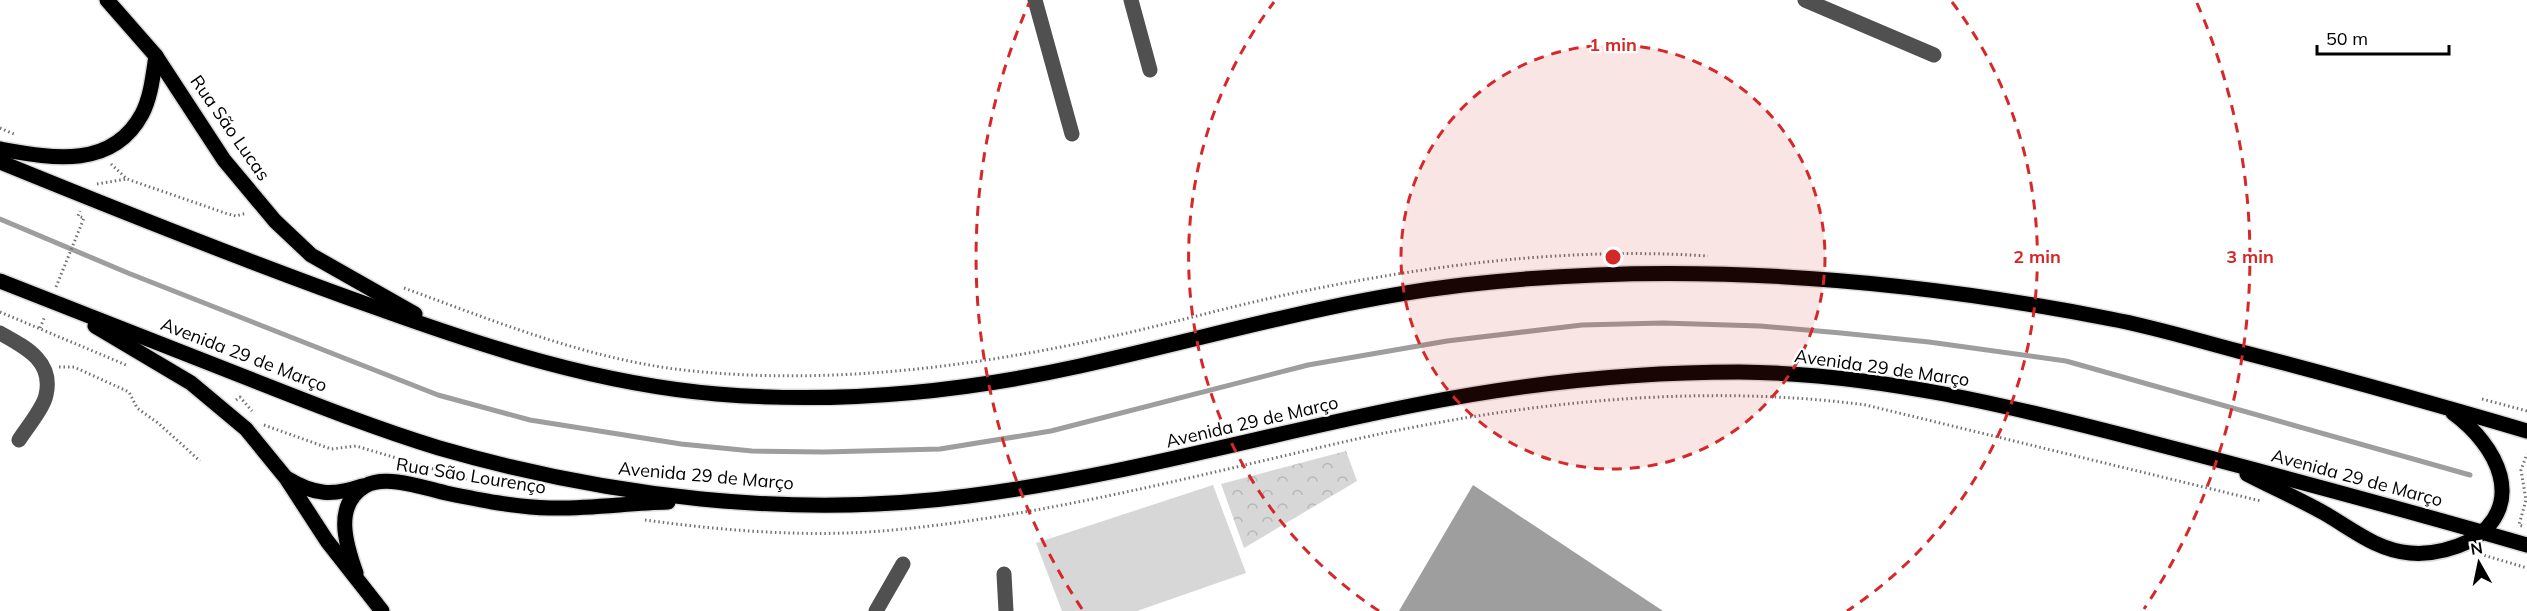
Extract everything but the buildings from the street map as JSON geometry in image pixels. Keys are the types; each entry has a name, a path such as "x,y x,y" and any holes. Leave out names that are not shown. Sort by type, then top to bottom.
{"main road":[{"name":"Rua São Lucas","path":"107,0 156,56 224,160 260,204 311,255 455,336"},
{"path":"0,149 53,158 82,156 101,151 123,138 142,115 151,88 156,56"},
{"path":"0,162 210,247 455,336 526,358 633,384 723,394 861,396 957,387 1076,367 1299,315 1456,286 1602,273 1731,272 1929,290 2119,320 2527,430"},
{"name":"Avenida 29 de Março","path":"0,281 343,415 432,446 496,464 591,484 716,500 844,504 961,498 1088,478 1468,395 1664,373 1804,374 1910,388 2036,414 2217,460 2523,544"},
{"path":"51,301 191,383 226,410 246,429 286,478 378,610"},
{"path":"2217,460 2324,513 2365,539 2388,549 2411,554 2432,553 2463,544 2485,533 2497,523 2508,499 2507,482 2502,465 2491,447 2474,428 2444,407"},
{"name":"Rua São Lourenço","path":"286,478 312,492 323,494 340,493 368,484 394,483 489,502 552,508 716,500"},
{"path":"360,584 346,538 346,511 352,498 368,484"}],"street":[{"path":"1035,0 1072,134"},
{"path":"1131,0 1150,70"},
{"path":"1805,0 1934,55"},
{"path":"0,333 31,350 45,368 46,396 19,440"},
{"path":"876,611 903,564"},
{"path":"1004,574 1006,611"}],"path":[{"path":"0,128 21,136"},
{"path":"101,151 116,171 127,178 228,214 244,215 260,204"},
{"path":"64,267 78,233"},
{"path":"401,286 532,334 637,364 692,371 807,375 911,370 1043,351 1301,291 1458,264 1539,256 1625,253 1715,256"},
{"path":"0,312 136,370"},
{"path":"45,368 74,367 129,392 137,408 158,423 200,461"},
{"path":"635,519 754,531 820,533 891,531 983,519 1088,500 1437,424 1560,406 1700,395 1821,399 1866,405 2151,472 2268,503"},
{"path":"226,410 240,397 264,426 331,449 356,446 468,479"},
{"path":"2481,399 2527,411"},
{"path":"2512,564 2523,544 2524,527 2519,525 2526,500 2521,470 2527,454"},
{"path":"2470,557 2479,554 2527,568"}],"green space":[{"path":"1346,451 1357,481 1244,548 1221,484"},
{"path":"1213,485 1246,573 1137,611 1062,611 1036,543"}],"shaded area":[{"path":"1473,485 1663,611 1399,611"}],"waterway":[{"path":"0,219 128,273 438,395 530,420 681,444 752,451 940,449 1051,431 1308,365 1447,341 1582,325 1663,323 1760,326 1841,333 1929,342 2066,361 2470,475"}]}
